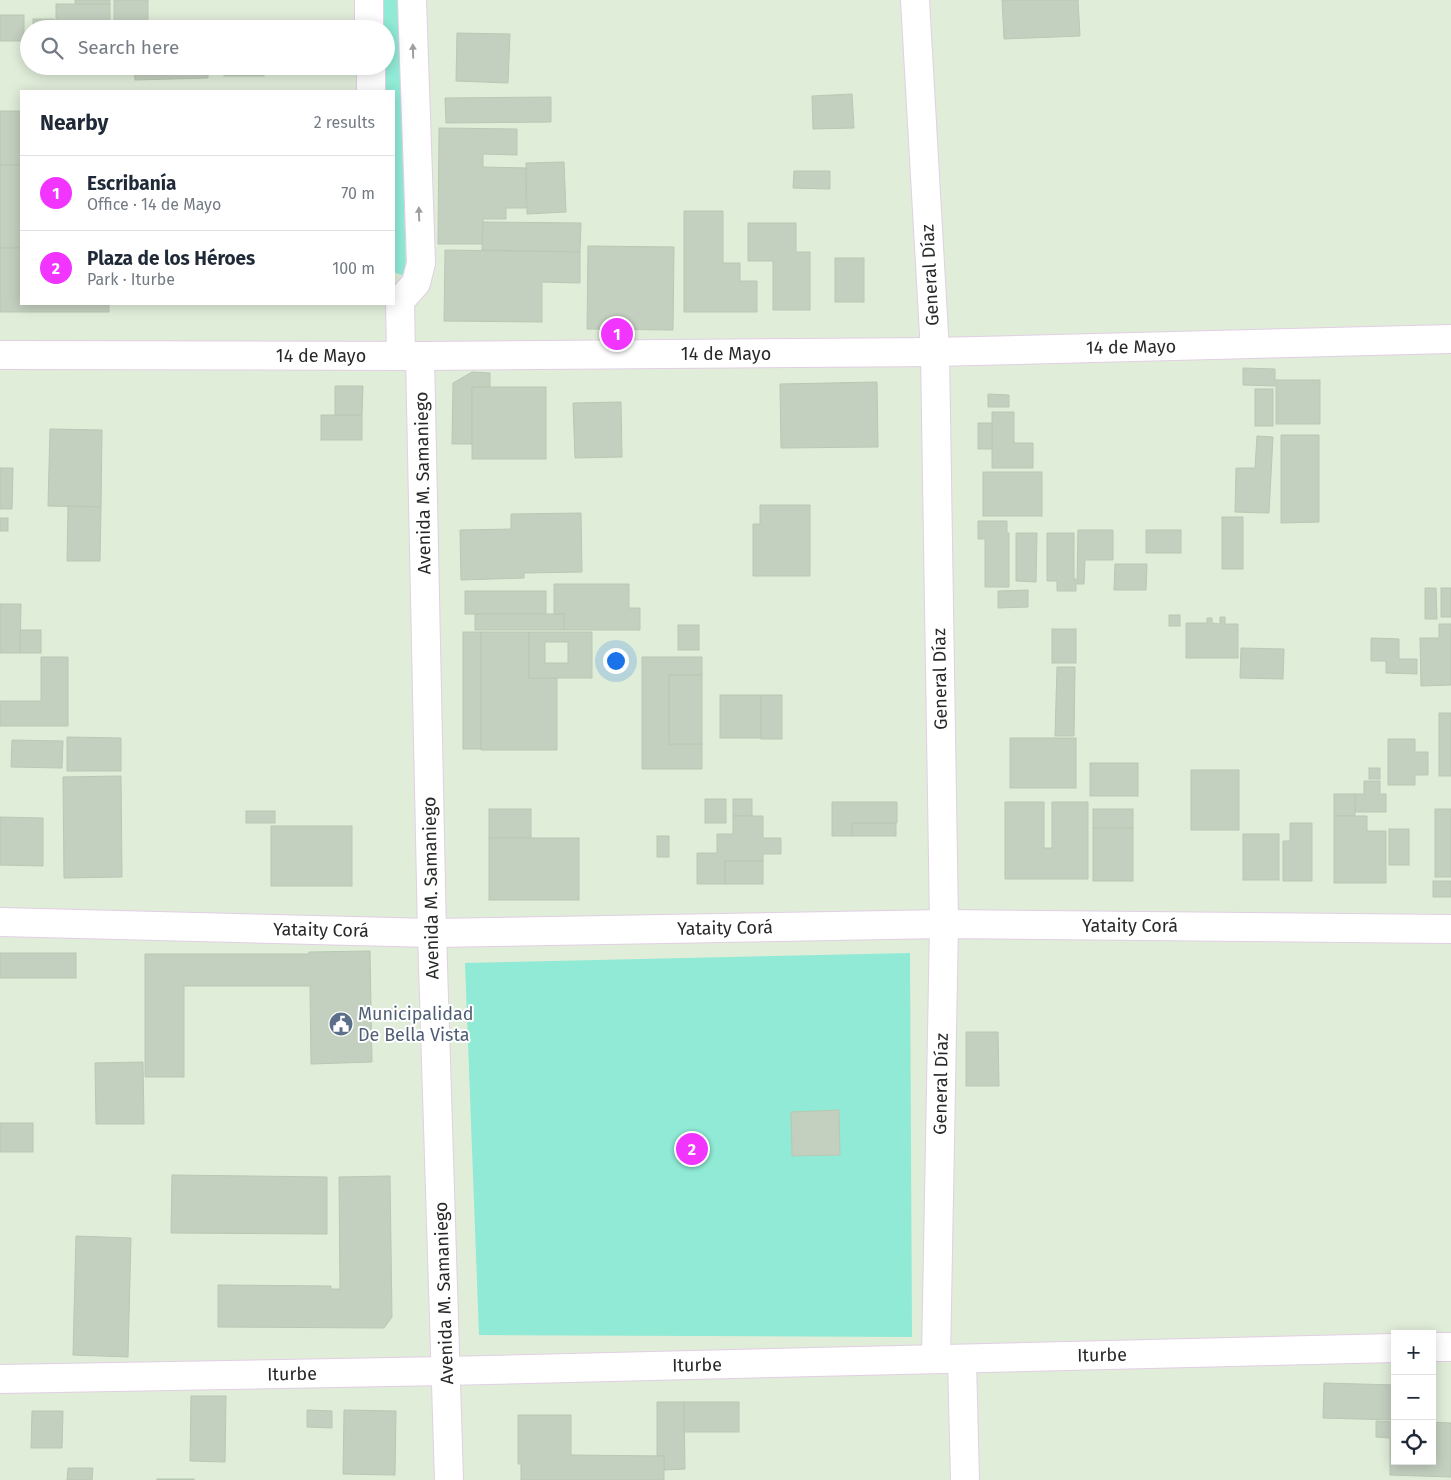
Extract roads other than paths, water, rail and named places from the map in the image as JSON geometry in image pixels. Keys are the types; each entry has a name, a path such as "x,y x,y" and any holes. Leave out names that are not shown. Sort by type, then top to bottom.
{"street":[{"path":"369,0 370,20"},
{"name":"Avenida M. Samaniego","path":"412,0 421,263 416,282 397,299 411,356 449,1480"},
{"name":"General Díaz","path":"915,0 935,352 949,1359 966,1480"},
{"path":"370,75 371,90"},
{"name":"14 de Mayo","path":"0,355 411,356 935,352 1451,339"},
{"name":"Yataity Corá","path":"0,922 432,933 944,924 1451,929"},
{"path":"1436,1347 1451,1347"},
{"name":"Iturbe","path":"0,1379 446,1371 1391,1348"}],"place":[{"name":"Escribanía","path":"617,334"},
{"name":"Municipalidad De Bella Vista","path":"341,1024"},
{"name":"Plaza de los Héroes","path":"692,1149"}]}
